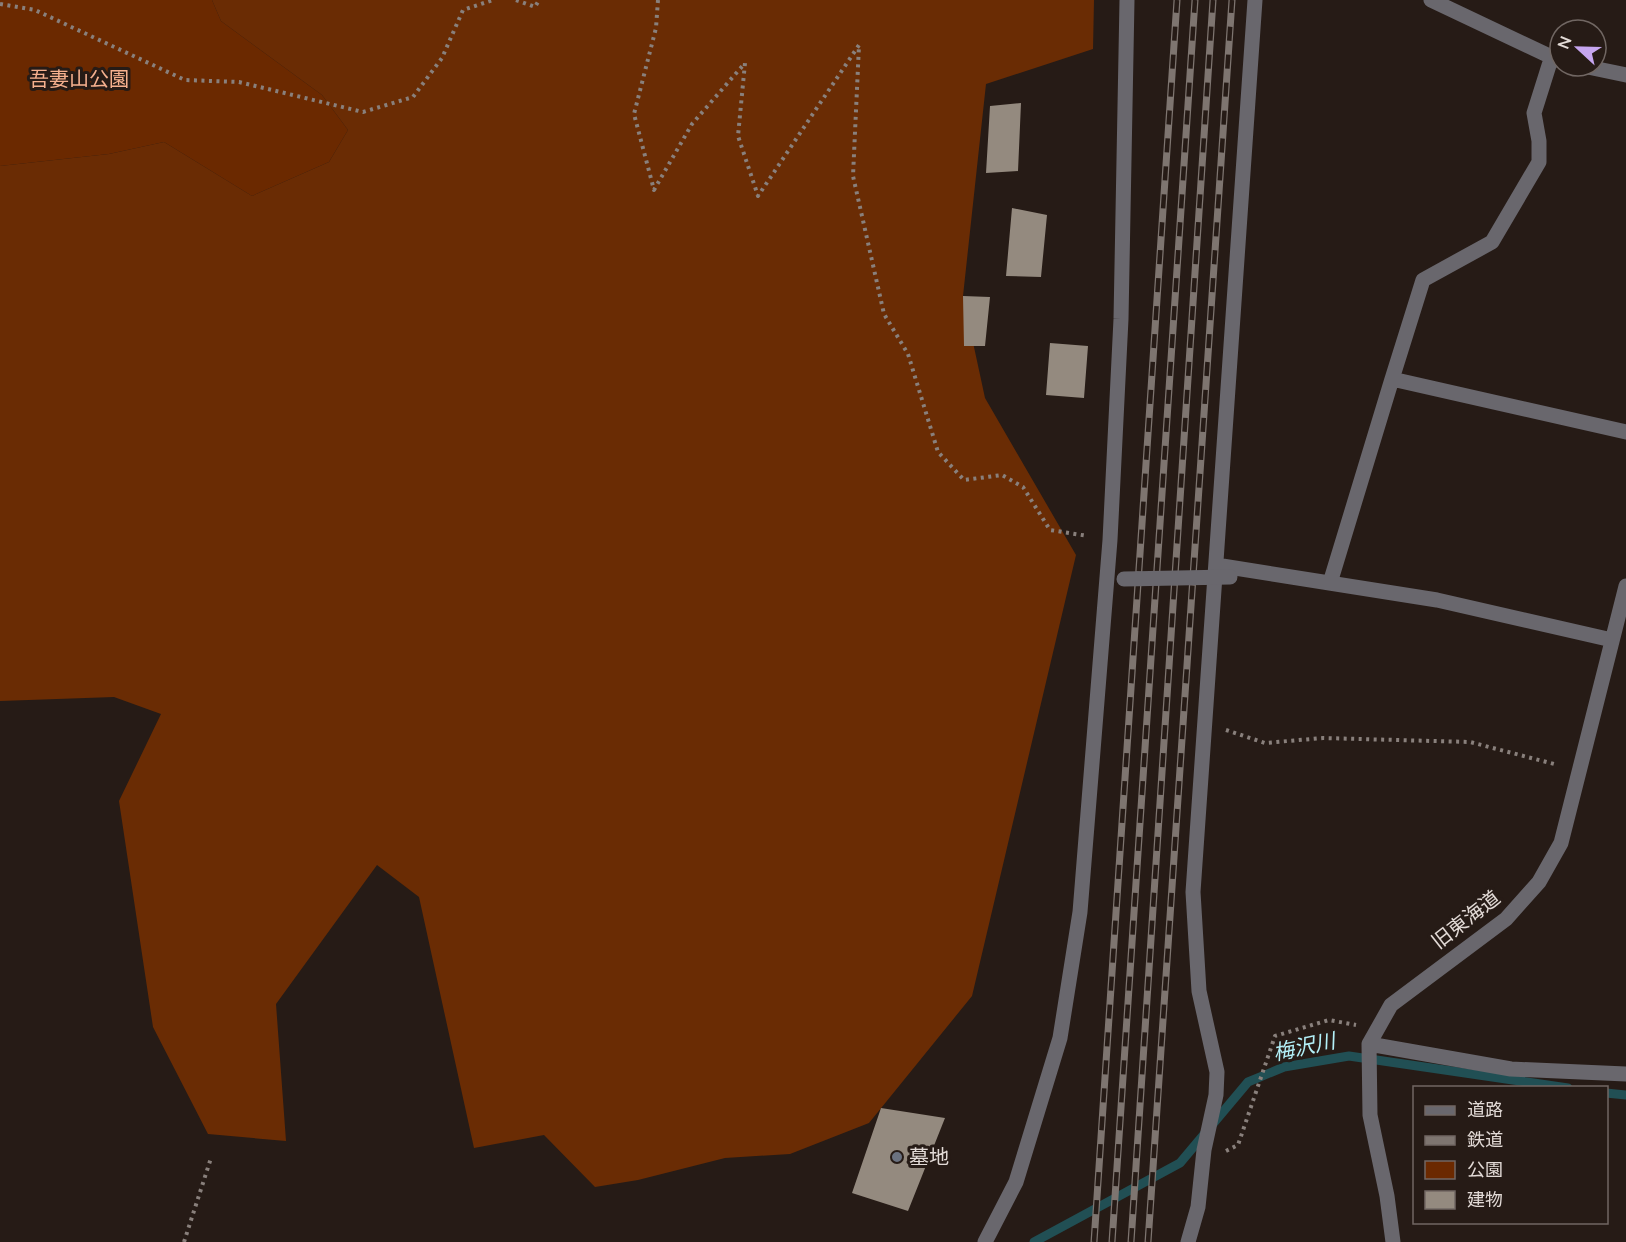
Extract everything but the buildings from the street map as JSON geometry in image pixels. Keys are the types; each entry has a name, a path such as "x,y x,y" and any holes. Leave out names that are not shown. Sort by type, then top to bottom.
{"street":[{"path":"985,1242 1016,1182 1060,1038 1080,912 1110,540 1121,319 1127,0"},
{"path":"1188,1242 1198,1207 1204,1150 1216,1095 1217,1072 1199,991 1193,892 1255,0"},
{"path":"1431,0 1548,56"},
{"path":"1608,71 1626,75"},
{"path":"1330,583 1423,280 1492,242 1539,162 1539,141 1534,113 1549,78"},
{"path":"1392,379 1626,432"},
{"path":"1216,565 1437,600 1611,640"},
{"path":"1124,579 1230,577"},
{"name":"旧東海道","path":"1369,1046 1391,1005 1506,919 1539,882 1561,843 1626,586"},
{"path":"1393,1242 1387,1196 1370,1115 1369,1046 1511,1069 1626,1074"}],"path":[{"path":"0,4 35,10 185,80 239,82 363,112 413,97 442,58 463,10 493,0"},
{"path":"516,0 536,7 539,0"},
{"path":"658,0 656,28 634,114 654,190 692,124 745,63 738,136 758,196 859,45 853,176 884,314 908,354 938,452 964,480 1002,475 1023,487 1050,530 1110,540"},
{"path":"1205,723 1265,743 1323,738 1470,742 1579,771"},
{"path":"1223,1153 1238,1145 1275,1036 1329,1020 1378,1029"},
{"path":"184,1242 211,1158"}],"green space":[{"name":"吾妻山公園","path":"0,0 212,0 221,21 322,95 348,130 329,162 252,196 164,142 109,154 0,166"}],"shaded area":[{"path":"212,0 1094,0 1093,49 986,84 963,296 985,398 1076,555 972,996 869,1123 790,1154 725,1158 638,1180 595,1187 544,1135 474,1148 419,897 377,865 276,1004 286,1141 208,1134 153,1027 119,801 161,714 114,697 0,701 0,166 109,154 164,142 252,196 329,162 348,130 322,95 221,21"}],"waterway":[{"name":"梅沢川","path":"1034,1242 1180,1163 1248,1082 1284,1067 1349,1056 1554,1086"},
{"name":"梅沢川","path":"1608,1093 1626,1095"}],"railway":[{"path":"1094,1242 1177,0"},
{"path":"1112,1242 1195,0"},
{"path":"1131,1242 1213,0"},
{"path":"1148,1242 1232,0"}],"place":[{"name":"墓地","path":"897,1157"}]}
